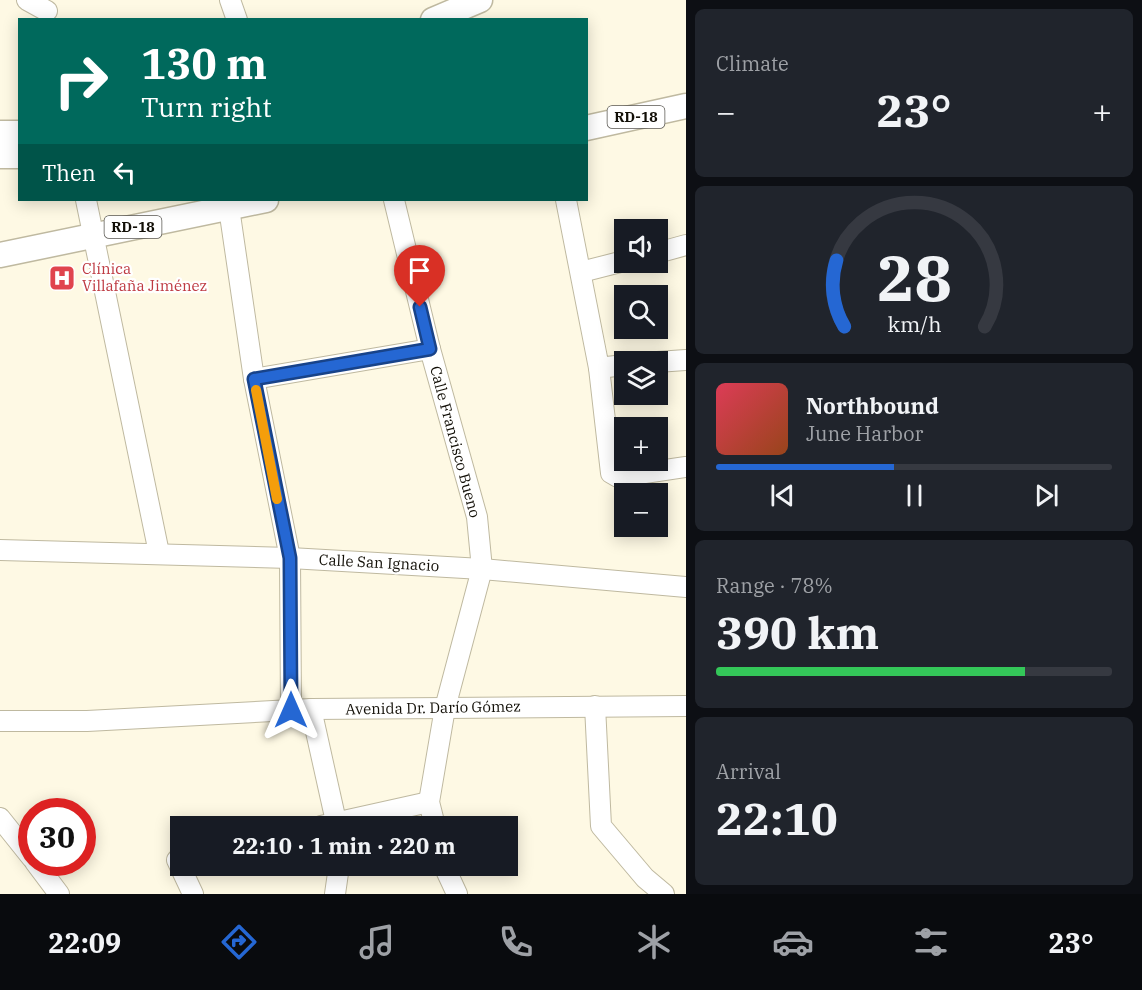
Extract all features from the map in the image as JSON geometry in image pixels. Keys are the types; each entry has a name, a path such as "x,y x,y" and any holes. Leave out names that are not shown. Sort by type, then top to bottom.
{"main road":[{"path":"438,18 480,0"},
{"name":"RD-18","path":"588,128 686,106"},
{"path":"0,133 18,134"},
{"path":"0,156 18,156"},
{"name":"RD-18","path":"0,255 261,201"}],"street":[{"path":"27,0 49,10"},
{"path":"230,0 236,18"},
{"path":"86,201 159,553"},
{"name":"Calle Francisco Bueno","path":"394,201 430,349 477,517 482,569 445,708 429,802 432,816"},
{"path":"566,201 599,368 611,473 618,477 686,467"},
{"path":"229,208 254,379 290,558 291,710"},
{"path":"668,250 686,245"},
{"path":"581,272 614,264"},
{"path":"254,379 430,349"},
{"path":"668,361 686,360"},
{"path":"599,368 614,366"},
{"name":"Calle San Ignacio","path":"0,550 290,558 482,569 686,587"},
{"path":"595,706 602,826 645,878 664,894"},
{"name":"Avenida Dr. Darío Gómez","path":"0,721 87,721 311,709 686,706"},
{"path":"311,709 329,816"},
{"path":"369,816 429,802"},
{"path":"0,818 18,840"},
{"path":"46,876 59,894"},
{"path":"185,876 193,894"},
{"path":"335,894 338,876"},
{"path":"449,876 457,894"}],"slow traffic":[{"path":"256,390 277,499"}],"place":[{"name":"Clínica Villafaña Jiménez","path":"62,278"}],"route":[{"path":"291,710 290,558 268,458 254,379 430,349 420,307"}]}
